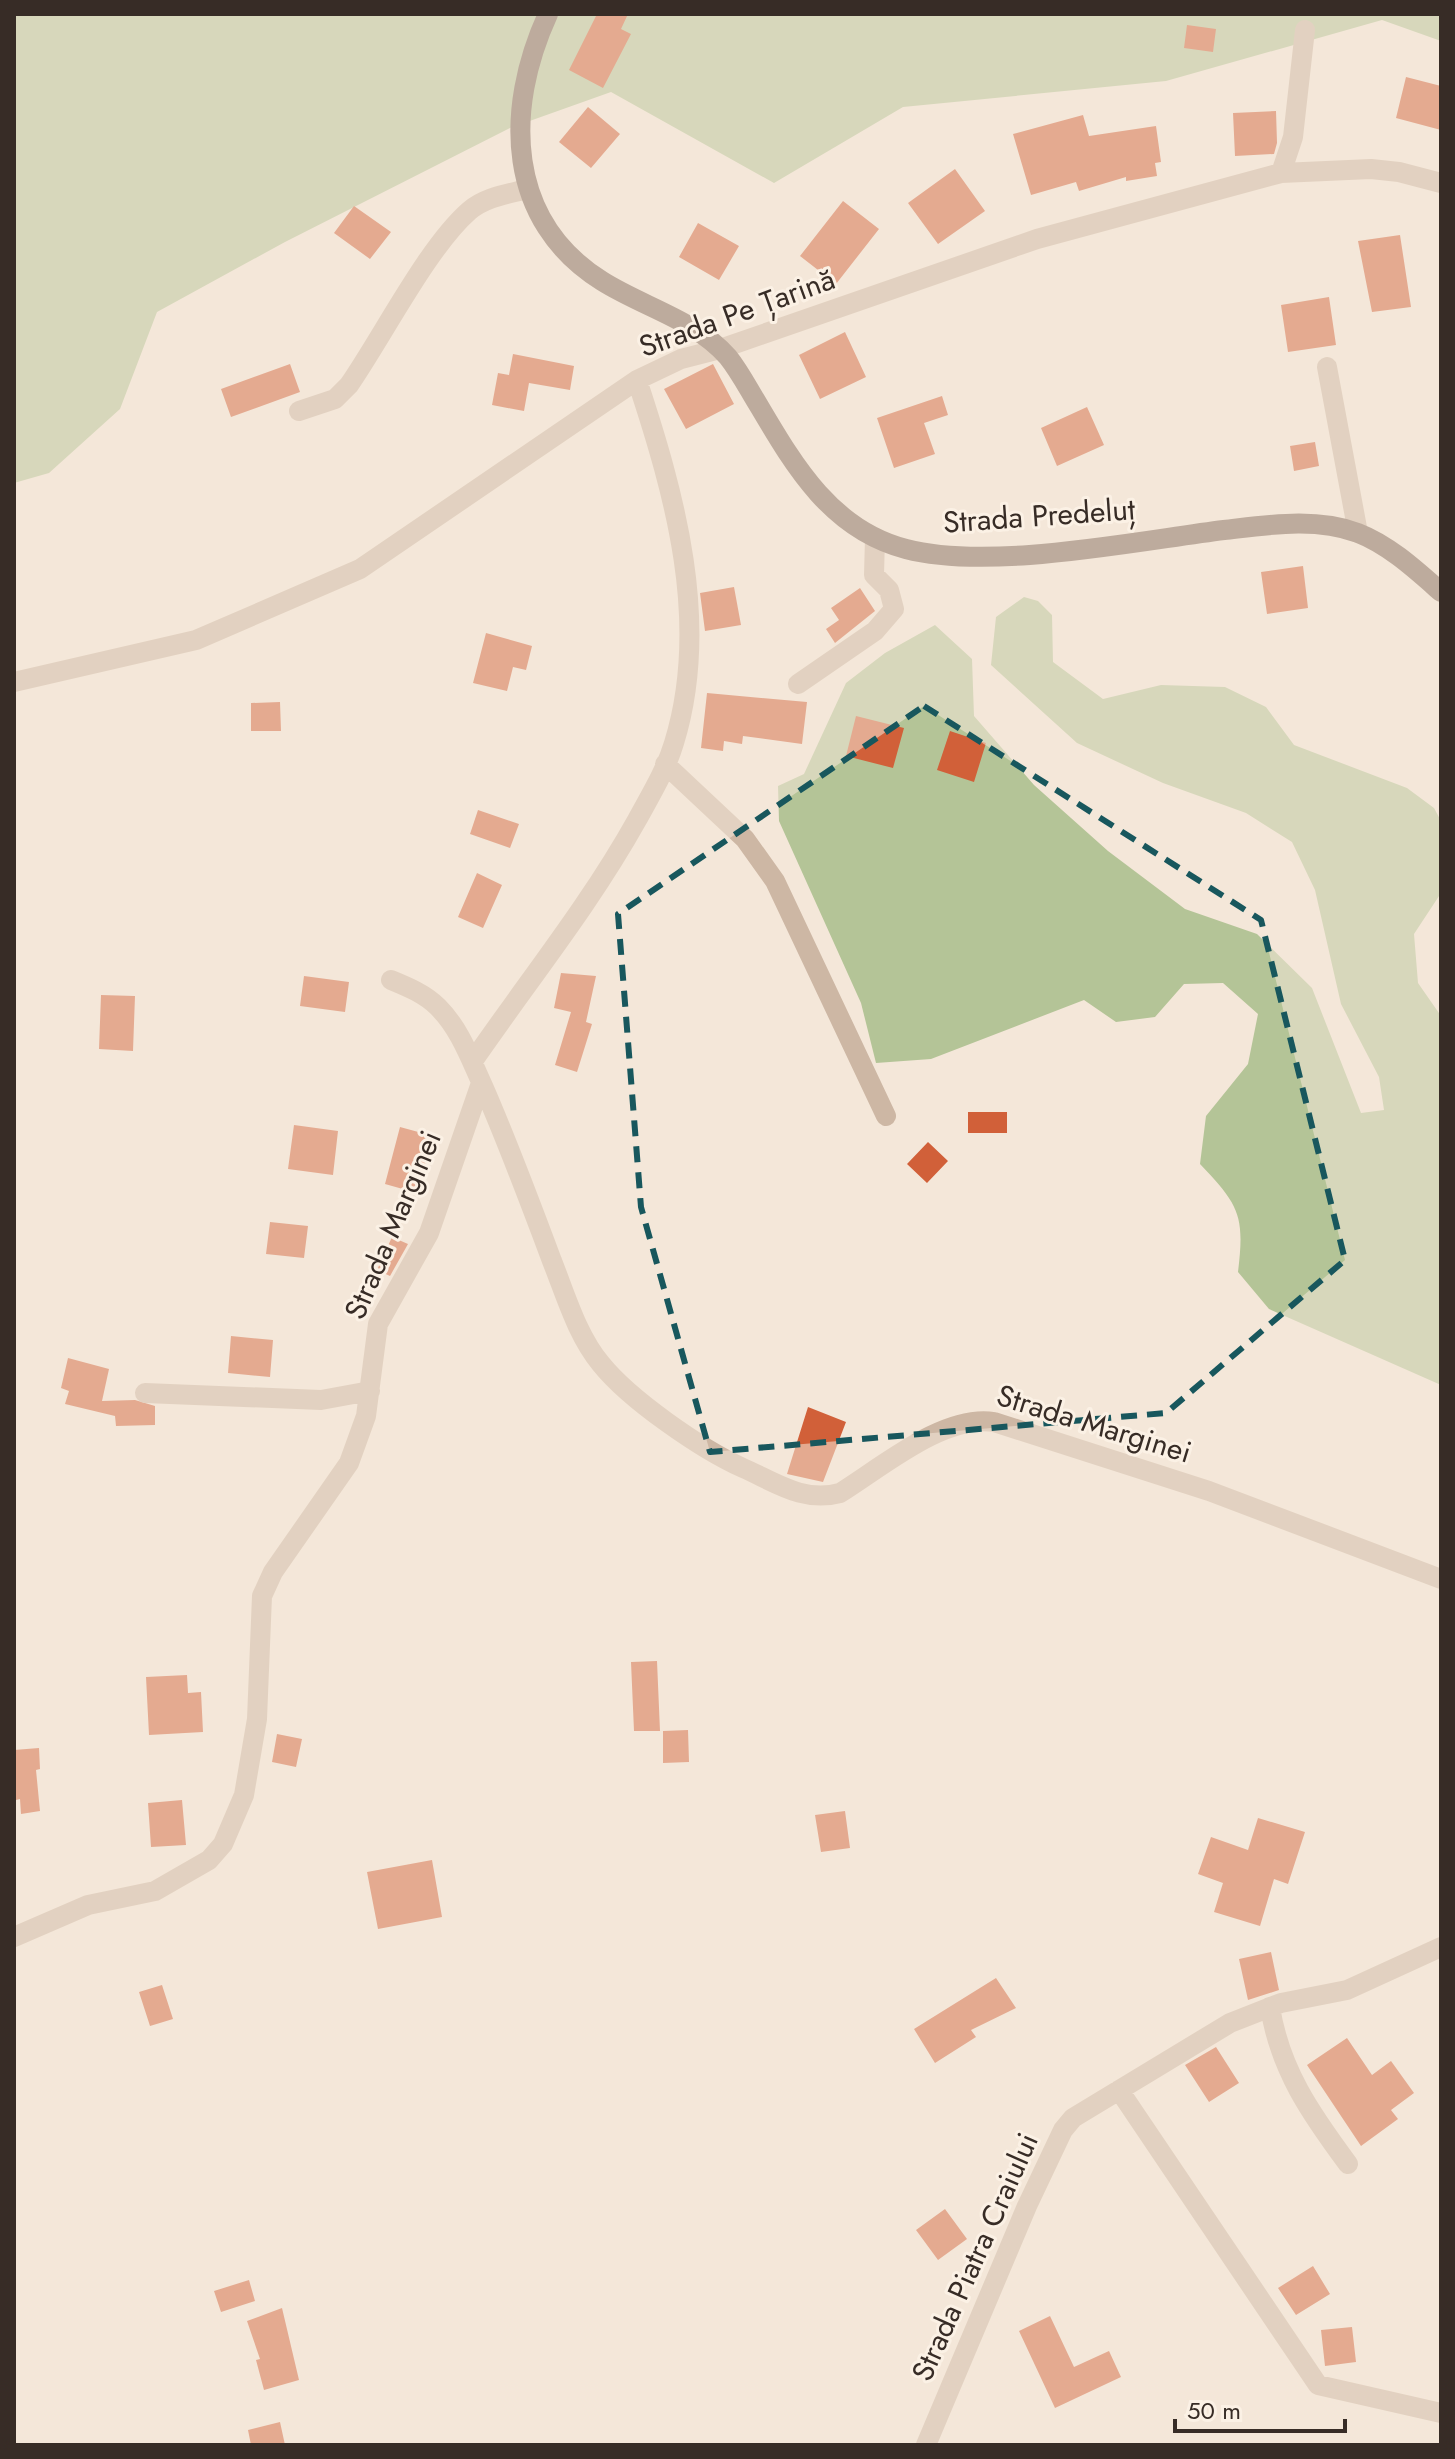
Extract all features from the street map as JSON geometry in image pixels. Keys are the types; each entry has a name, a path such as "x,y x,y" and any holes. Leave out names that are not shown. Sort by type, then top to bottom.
{"main road":[{"name":"Strada Predeluț","path":"548,14 531,60 520,128 527,189 545,227 577,263 720,349 805,481 846,520 875,538 904,549 965,556 1024,554 1303,523 1358,533 1383,546 1441,592"}],"street":[{"path":"1281,173 1293,137 1305,30"},
{"name":"Strada Pe Țarină","path":"14,682 196,640 360,569 637,380 681,359 720,349 1037,239 1281,173 1371,169 1399,172 1441,183"},
{"path":"299,411 335,399 349,385 427,265 471,209 492,198 527,189"},
{"path":"1327,367 1358,533"},
{"path":"473,1061 604,878 665,764 683,708 687,659 683,546 668,474 637,380"},
{"path":"798,684 875,631 894,609 889,590 874,575 875,538"},
{"path":"665,764 745,839 775,881 886,1116"},
{"name":"Strada Marginei","path":"391,980 420,993 438,1006 458,1031 509,1143 577,1326 601,1364 631,1394 723,1458 782,1488 827,1497 840,1493 951,1425 974,1419 994,1422 1209,1491 1441,1579"},
{"name":"Strada Marginei","path":"14,1937 88,1905 155,1891 209,1860 223,1844 244,1795 257,1719 262,1596 273,1572 349,1463 366,1416 378,1324 429,1233 481,1083"},
{"path":"145,1393 321,1400 370,1391"},
{"name":"Strada Piatra Craiului","path":"926,2445 1027,2206 1063,2130 1086,2108 1230,2023 1270,2007 1347,1990 1441,1947"},
{"path":"1270,2007 1288,2074 1306,2107 1348,2164"},
{"path":"1119,2090 1318,2385 1441,2413"}],"highlighted area":[{"path":"924,706 1261,920 1345,1260 1166,1413 710,1452 641,1207 618,914"}],"green space":[{"path":"14,14 1441,14 1441,41 1382,20 1166,81 903,107 774,183 611,92 510,128 285,242 157,312 120,409 49,473 14,483"},
{"path":"1024,597 1038,601 1052,615 1053,662 1103,699 1161,685 1225,687 1266,707 1294,745 1407,788 1434,808 1441,821 1441,893 1414,934 1418,983 1441,1016 1441,1385 1269,1309 1238,1272 1240,1237 1236,1212 1223,1190 1200,1164 1206,1116 1248,1064 1258,1014 1223,983 1184,984 1155,1017 1116,1022 1084,1000 931,1059 876,1063 861,1003 779,821 778,786 804,774 846,683 885,653 935,625 972,659 974,716 1034,785 1108,851 1185,909 1257,934 1312,988 1361,1113 1384,1110 1379,1077 1341,1004 1315,890 1292,842 1246,813 1163,783 1077,743 991,665 996,617"}],"building":[{"path":"597,14 628,14 621,29 631,34 603,88 569,70"},
{"path":"1187,25 1216,29 1213,52 1184,48"},
{"path":"1406,77 1441,86 1441,130 1396,118"},
{"path":"588,107 620,134 591,168 559,142"},
{"path":"1276,111 1277,143 1274,154 1235,156 1233,113"},
{"path":"1083,115 1089,136 1156,126 1161,162 1155,163 1157,176 1126,181 1126,177 1079,191 1076,182 1031,195 1013,134"},
{"path":"955,169 985,211 938,244 908,203"},
{"path":"843,201 879,229 836,284 800,256"},
{"path":"354,206 391,232 370,259 334,233"},
{"path":"698,223 739,246 719,280 679,257"},
{"path":"1400,235 1411,307 1372,312 1358,241"},
{"path":"1329,297 1336,345 1288,352 1281,305"},
{"path":"845,332 866,377 820,399 799,355"},
{"path":"513,354 574,366 570,390 529,383 524,411 492,405 498,373 509,375"},
{"path":"290,364 300,392 231,417 221,389"},
{"path":"713,364 734,404 686,429 664,389"},
{"path":"942,396 948,415 924,423 935,454 894,468 877,418"},
{"path":"1087,407 1104,445 1057,466 1041,428"},
{"path":"1315,442 1319,466 1294,471 1290,446"},
{"path":"1303,566 1308,608 1267,614 1261,572"},
{"path":"734,587 741,625 705,631 700,593"},
{"path":"860,588 875,611 835,643 826,629 839,620 831,608"},
{"path":"486,633 532,646 526,670 513,667 507,691 473,683"},
{"path":"707,693 807,702 802,744 743,736 742,744 724,741 723,751 701,748"},
{"path":"280,702 281,731 251,731 251,703"},
{"path":"856,716 904,728 893,768 846,756"},
{"path":"950,731 986,743 974,782 937,770"},
{"path":"478,810 519,824 510,848 470,834"},
{"path":"477,873 502,885 483,928 458,917"},
{"path":"561,973 596,976 586,1022 592,1024 577,1072 555,1065 571,1012 554,1008"},
{"path":"304,976 349,982 345,1012 300,1006"},
{"path":"101,995 135,996 133,1051 99,1049"},
{"path":"968,1112 1007,1112 1007,1133 968,1133"},
{"path":"294,1125 338,1131 333,1175 288,1169"},
{"path":"400,1127 433,1136 417,1193 385,1184"},
{"path":"928,1142 948,1161 927,1183 907,1164"},
{"path":"270,1222 308,1226 304,1258 266,1254"},
{"path":"392,1237 408,1244 390,1276 377,1270"},
{"path":"231,1336 273,1340 270,1377 228,1373"},
{"path":"68,1358 109,1369 102,1401 135,1400 155,1406 155,1425 116,1426 115,1416 65,1404 69,1391 61,1388"},
{"path":"808,1407 846,1422 823,1482 787,1474"},
{"path":"657,1661 660,1731 634,1731 631,1662"},
{"path":"187,1675 188,1693 201,1692 203,1732 149,1735 146,1677"},
{"path":"688,1730 689,1762 663,1763 663,1731"},
{"path":"277,1734 302,1739 296,1767 272,1762"},
{"path":"39,1748 40,1769 36,1770 40,1811 21,1814 20,1799 16,1800 14,1750"},
{"path":"182,1800 186,1845 151,1847 148,1803"},
{"path":"845,1811 850,1848 821,1852 815,1815"},
{"path":"1258,1818 1305,1832 1288,1884 1274,1879 1260,1926 1214,1912 1223,1883 1198,1874 1211,1837 1248,1850"},
{"path":"432,1860 442,1917 378,1929 367,1872"},
{"path":"1271,1952 1279,1990 1248,2000 1239,1959"},
{"path":"996,1978 1016,2008 971,2030 976,2037 935,2063 914,2029"},
{"path":"162,1985 173,2019 150,2026 139,1992"},
{"path":"1347,2038 1372,2075 1391,2061 1414,2093 1391,2110 1398,2119 1361,2146 1307,2065"},
{"path":"1216,2047 1239,2083 1209,2102 1185,2065"},
{"path":"945,2209 967,2239 938,2260 916,2230"},
{"path":"1313,2266 1330,2294 1296,2315 1278,2288"},
{"path":"249,2280 255,2301 221,2312 214,2291"},
{"path":"282,2308 299,2380 264,2390 256,2360 260,2359 247,2321"},
{"path":"1050,2316 1074,2367 1109,2351 1121,2377 1055,2408 1019,2331"},
{"path":"1352,2327 1356,2362 1325,2366 1321,2330"},
{"path":"280,2422 285,2445 251,2445 248,2430"}]}
